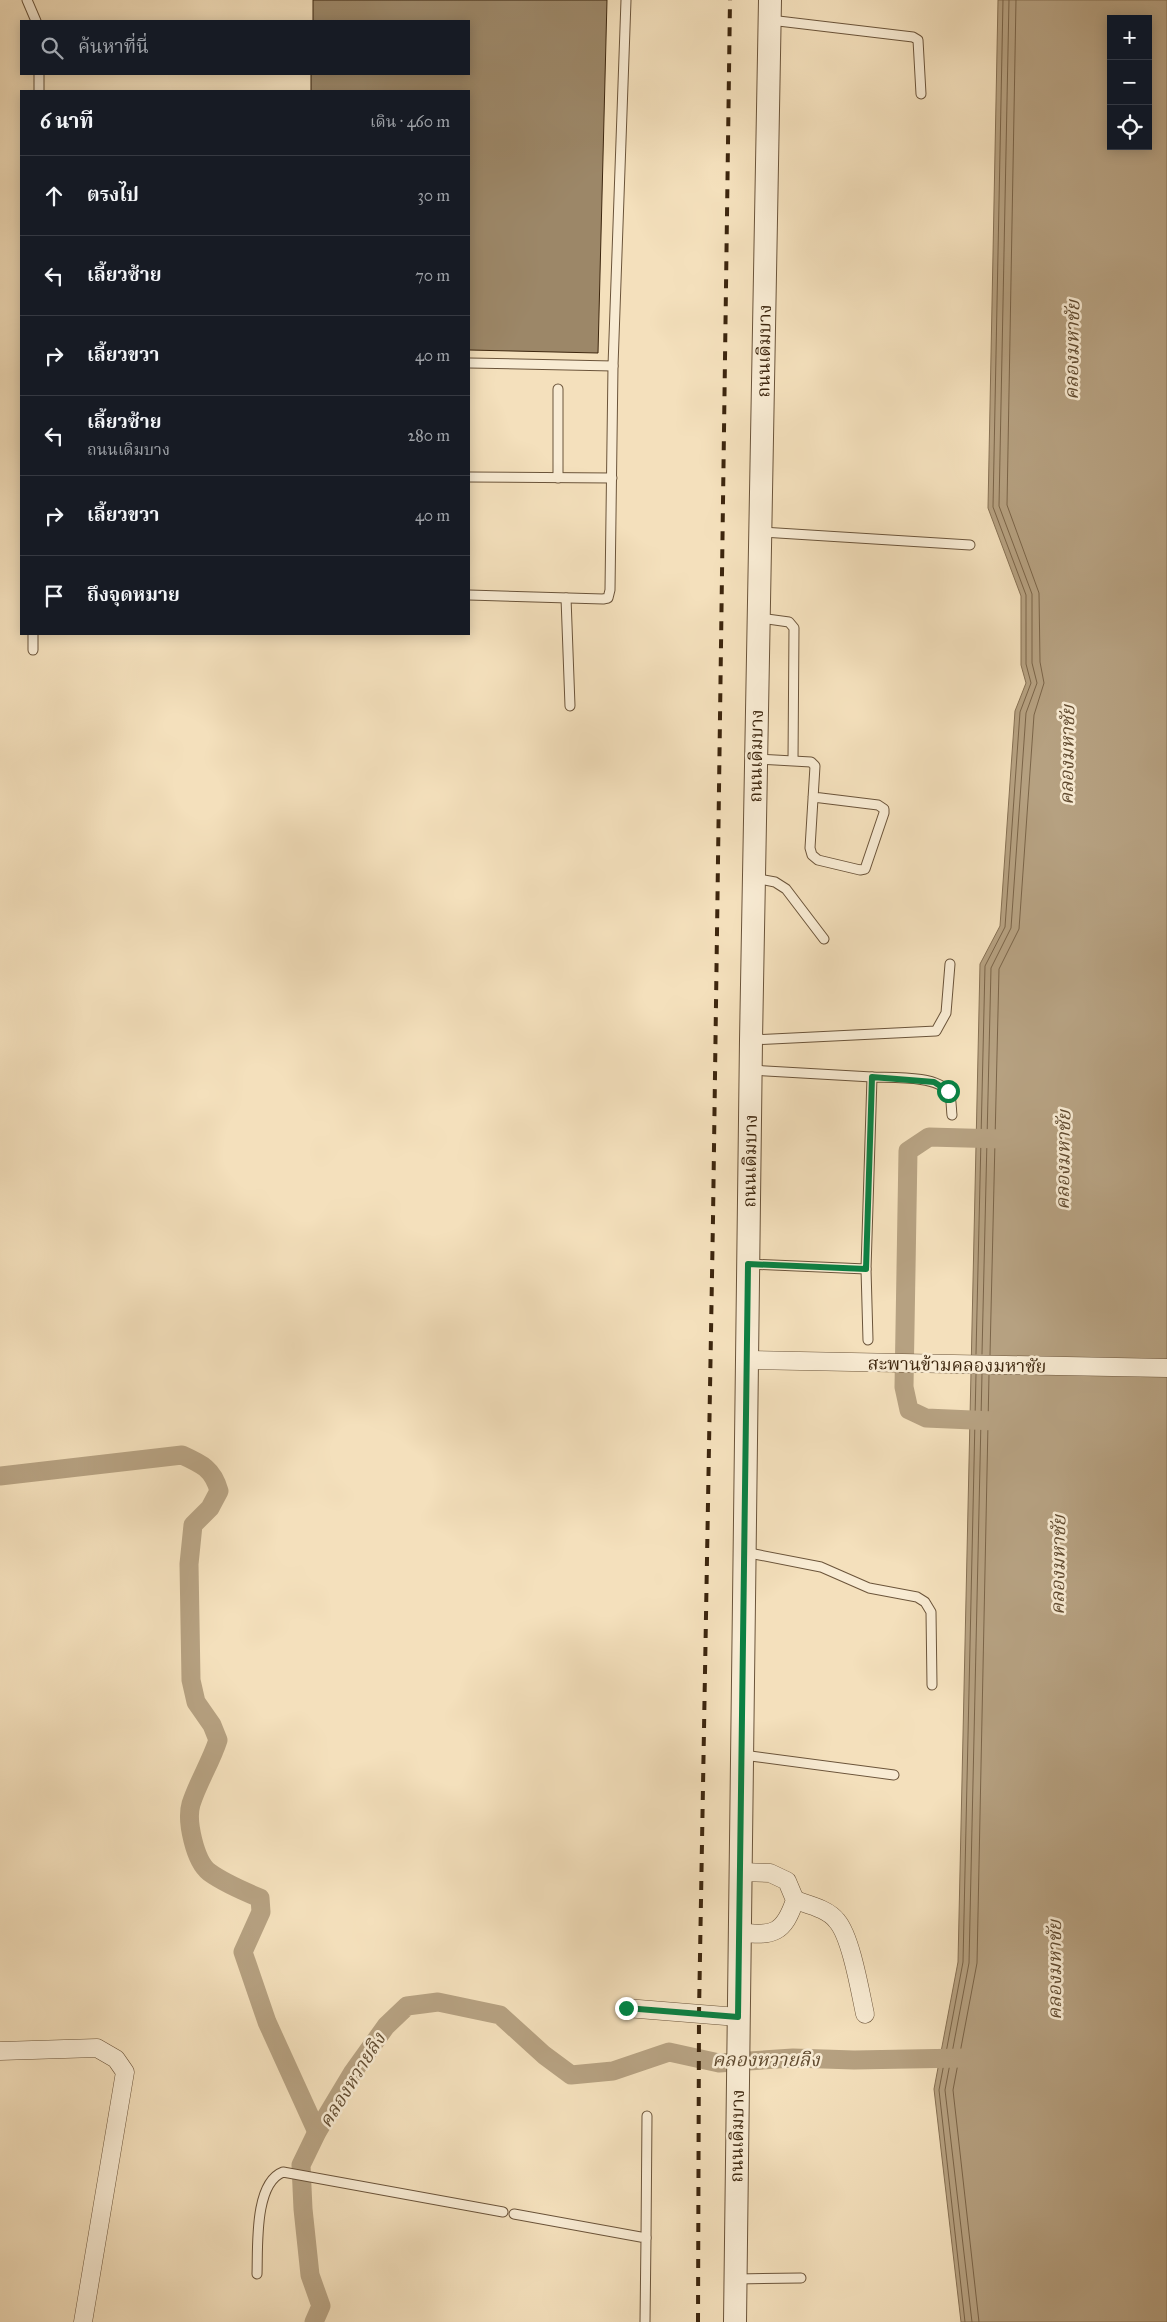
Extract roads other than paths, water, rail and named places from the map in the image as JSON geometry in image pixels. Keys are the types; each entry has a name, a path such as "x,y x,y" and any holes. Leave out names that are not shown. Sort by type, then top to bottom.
{"street":[{"name":"ถนนเดิมบาง","path":"735,2322 751,1040 770,10"},
{"name":"สะพานข้ามคลองมหาชัย","path":"747,1360 818,1363 1167,1368"},
{"path":"740,1872 770,1873 787,1881 796,1900 828,1912 837,1920 845,1934 866,2014"},
{"path":"740,1932 763,1936 780,1928 790,1915 796,1900"},
{"path":"626,2008 738,2017"},
{"path":"0,2051 97,2048 116,2058 125,2072 83,2322"}],"lane":[{"path":"27,0 36,20"},
{"path":"470,595 608,598 610,590 613,366 626,0"},
{"path":"770,10 913,37 918,40 921,94"},
{"path":"39,75 39,90"},
{"path":"470,363 613,366"},
{"path":"558,389 558,478"},
{"path":"470,477 612,478"},
{"path":"761,532 970,545"},
{"path":"566,598 570,706"},
{"path":"759,618 789,622 794,628 794,760"},
{"path":"33,635 33,650"},
{"path":"756,759 811,762 815,766 813,798 810,848 812,856 818,860 860,870 865,869 884,808 878,805 813,798"},
{"path":"754,878 775,882 786,889 824,939"},
{"path":"751,1040 936,1031 946,1013 950,964"},
{"path":"751,1070 913,1079 934,1082 942,1085 948,1091 952,1115"},
{"path":"868,1340 866,1269 872,1077"},
{"path":"748,1264 866,1269"},
{"path":"744,1552 822,1567 869,1588 917,1597 925,1602 930,1612 932,1685"},
{"path":"741,1755 894,1775"},
{"path":"645,2322 647,2116"},
{"path":"257,2274 262,2202 275,2176 283,2172 503,2212"},
{"path":"514,2214 646,2238"},
{"path":"735,2279 801,2278"}],"water":[{"name":"คลองมหาชัย","path":"998,0 1167,0 1167,2322 961,2322 934,2089 958,1962 980,964 1000,926 1015,711 1026,683 1021,665 1021,596 988,508"}],"waterway":[{"path":"995,1421 926,1418 909,1410 904,1387 908,1151 929,1137 1002,1139"},
{"path":"0,1476 182,1455 206,1468 214,1477 219,1491 210,1508 193,1525 189,1564 191,1680 196,1702 212,1725 218,1740 191,1804 191,1830 196,1850 204,1867 209,1872 240,1890 260,1898 261,1912 243,1952 267,2022 317,2132"},
{"name":"คลองหวายลิง","path":"314,2322 321,2306 310,2275 303,2209 301,2165 317,2132 353,2072 386,2026 407,2006 438,2002 500,2015 544,2055 571,2075 613,2071 669,2052 719,2063 793,2058 854,2060 964,2058"}],"railway":[{"path":"698,2322 699,2013 713,1219 730,0"}]}
